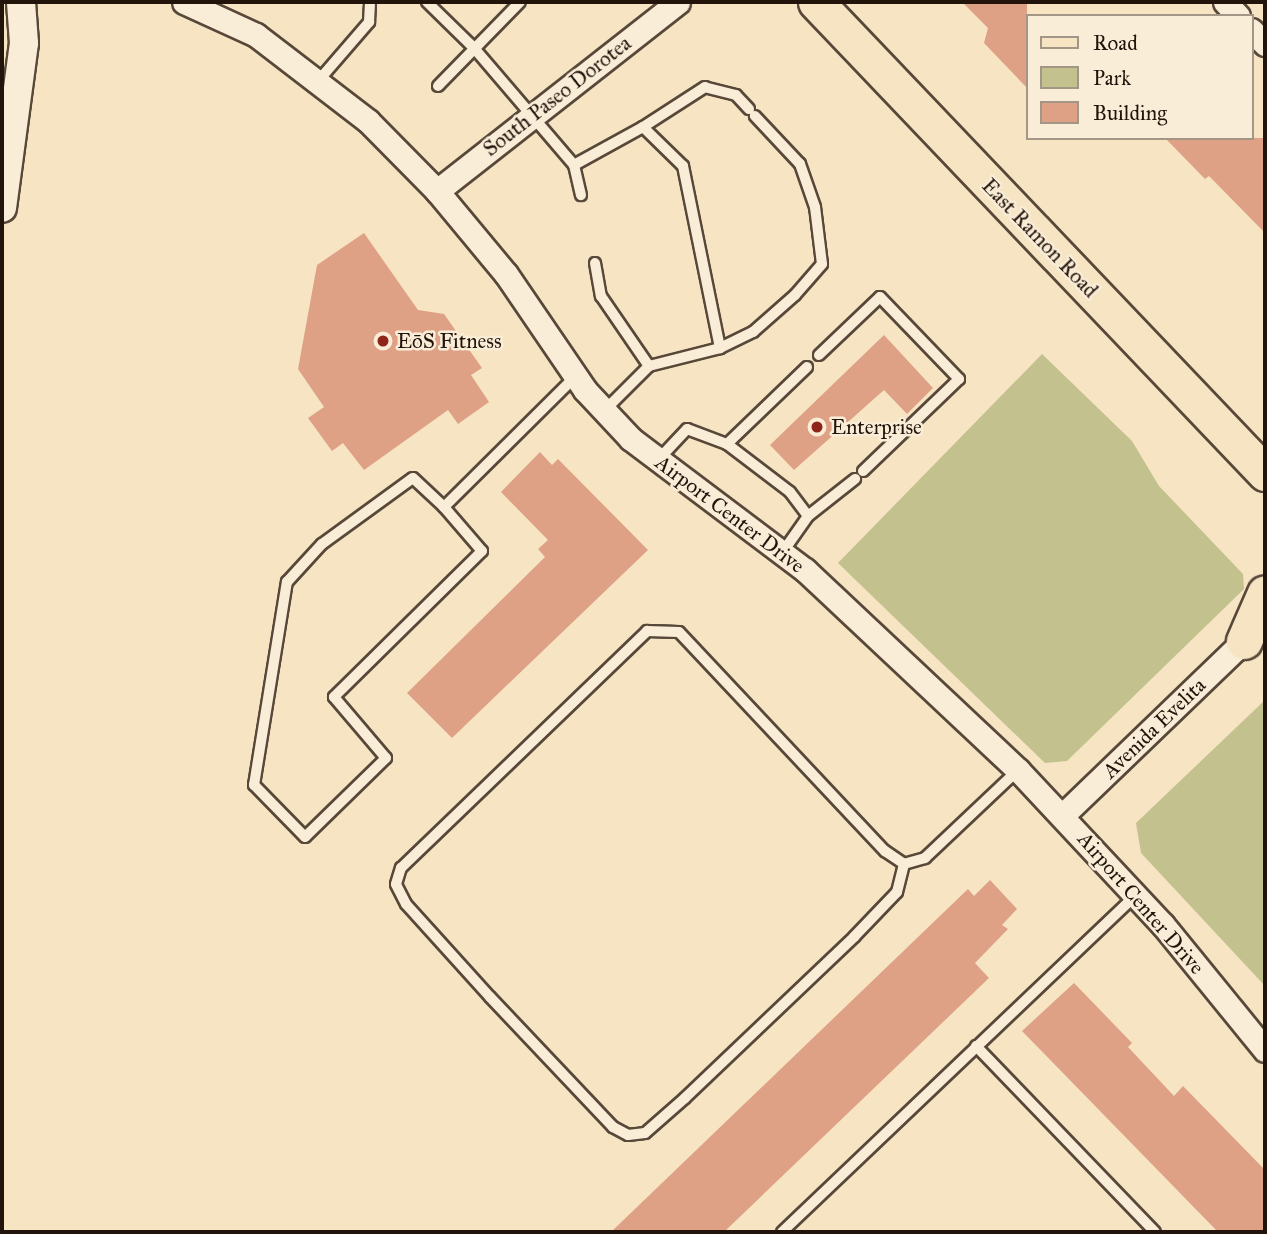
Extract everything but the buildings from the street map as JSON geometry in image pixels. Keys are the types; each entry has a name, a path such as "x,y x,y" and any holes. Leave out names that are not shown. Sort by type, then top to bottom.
{"main road":[{"name":"East Ramon Road","path":"816,2 1265,473"},
{"path":"1254,637 1265,593"}],"street":[{"path":"2,208 24,43 21,2"},
{"name":"Airport Center Drive","path":"184,2 256,35 319,80 437,191 506,274 575,377 604,411 657,461 782,553 853,611 1064,814 1136,895 1265,1050"},
{"name":"South Paseo Dorotea","path":"437,191 678,2"},
{"name":"Avenida Evelita","path":"1064,814 1254,637"}],"lane":[{"path":"319,80 369,22 370,2"},
{"path":"427,2 474,48 574,165 581,195"},
{"path":"438,86 520,2"},
{"path":"369,22 379,31"},
{"path":"574,165 643,127 705,87 736,95 800,164 815,207 822,264 795,295 753,332 720,348 649,366 604,411"},
{"path":"643,127 682,166 720,348"},
{"path":"595,263 601,296 649,366"},
{"path":"782,553 808,516 859,475 959,379 880,297 819,355"},
{"path":"727,444 807,367"},
{"path":"444,507 575,377"},
{"path":"657,461 687,429 727,444 790,492 808,516"},
{"path":"413,478 444,507 482,551 334,697 386,758 305,837 254,785 287,582 322,544 413,478"},
{"path":"666,628 679,632 885,851 904,864 897,892 854,937 685,1098 645,1133 628,1135 612,1127 405,904 396,884 401,868 562,709 647,631 666,628"},
{"path":"904,864 925,858 1018,770"},
{"path":"782,1232 1136,895"},
{"path":"976,1046 1155,1232"}],"green space":[{"path":"1042,354 1132,441 1159,486 1243,574 1244,589 1067,761 1045,763 838,563"},
{"path":"1265,700 1265,986 1141,853 1136,823"}],"place":[{"name":"EōS Fitness","path":"383,341"},
{"name":"Enterprise","path":"817,427"}]}
